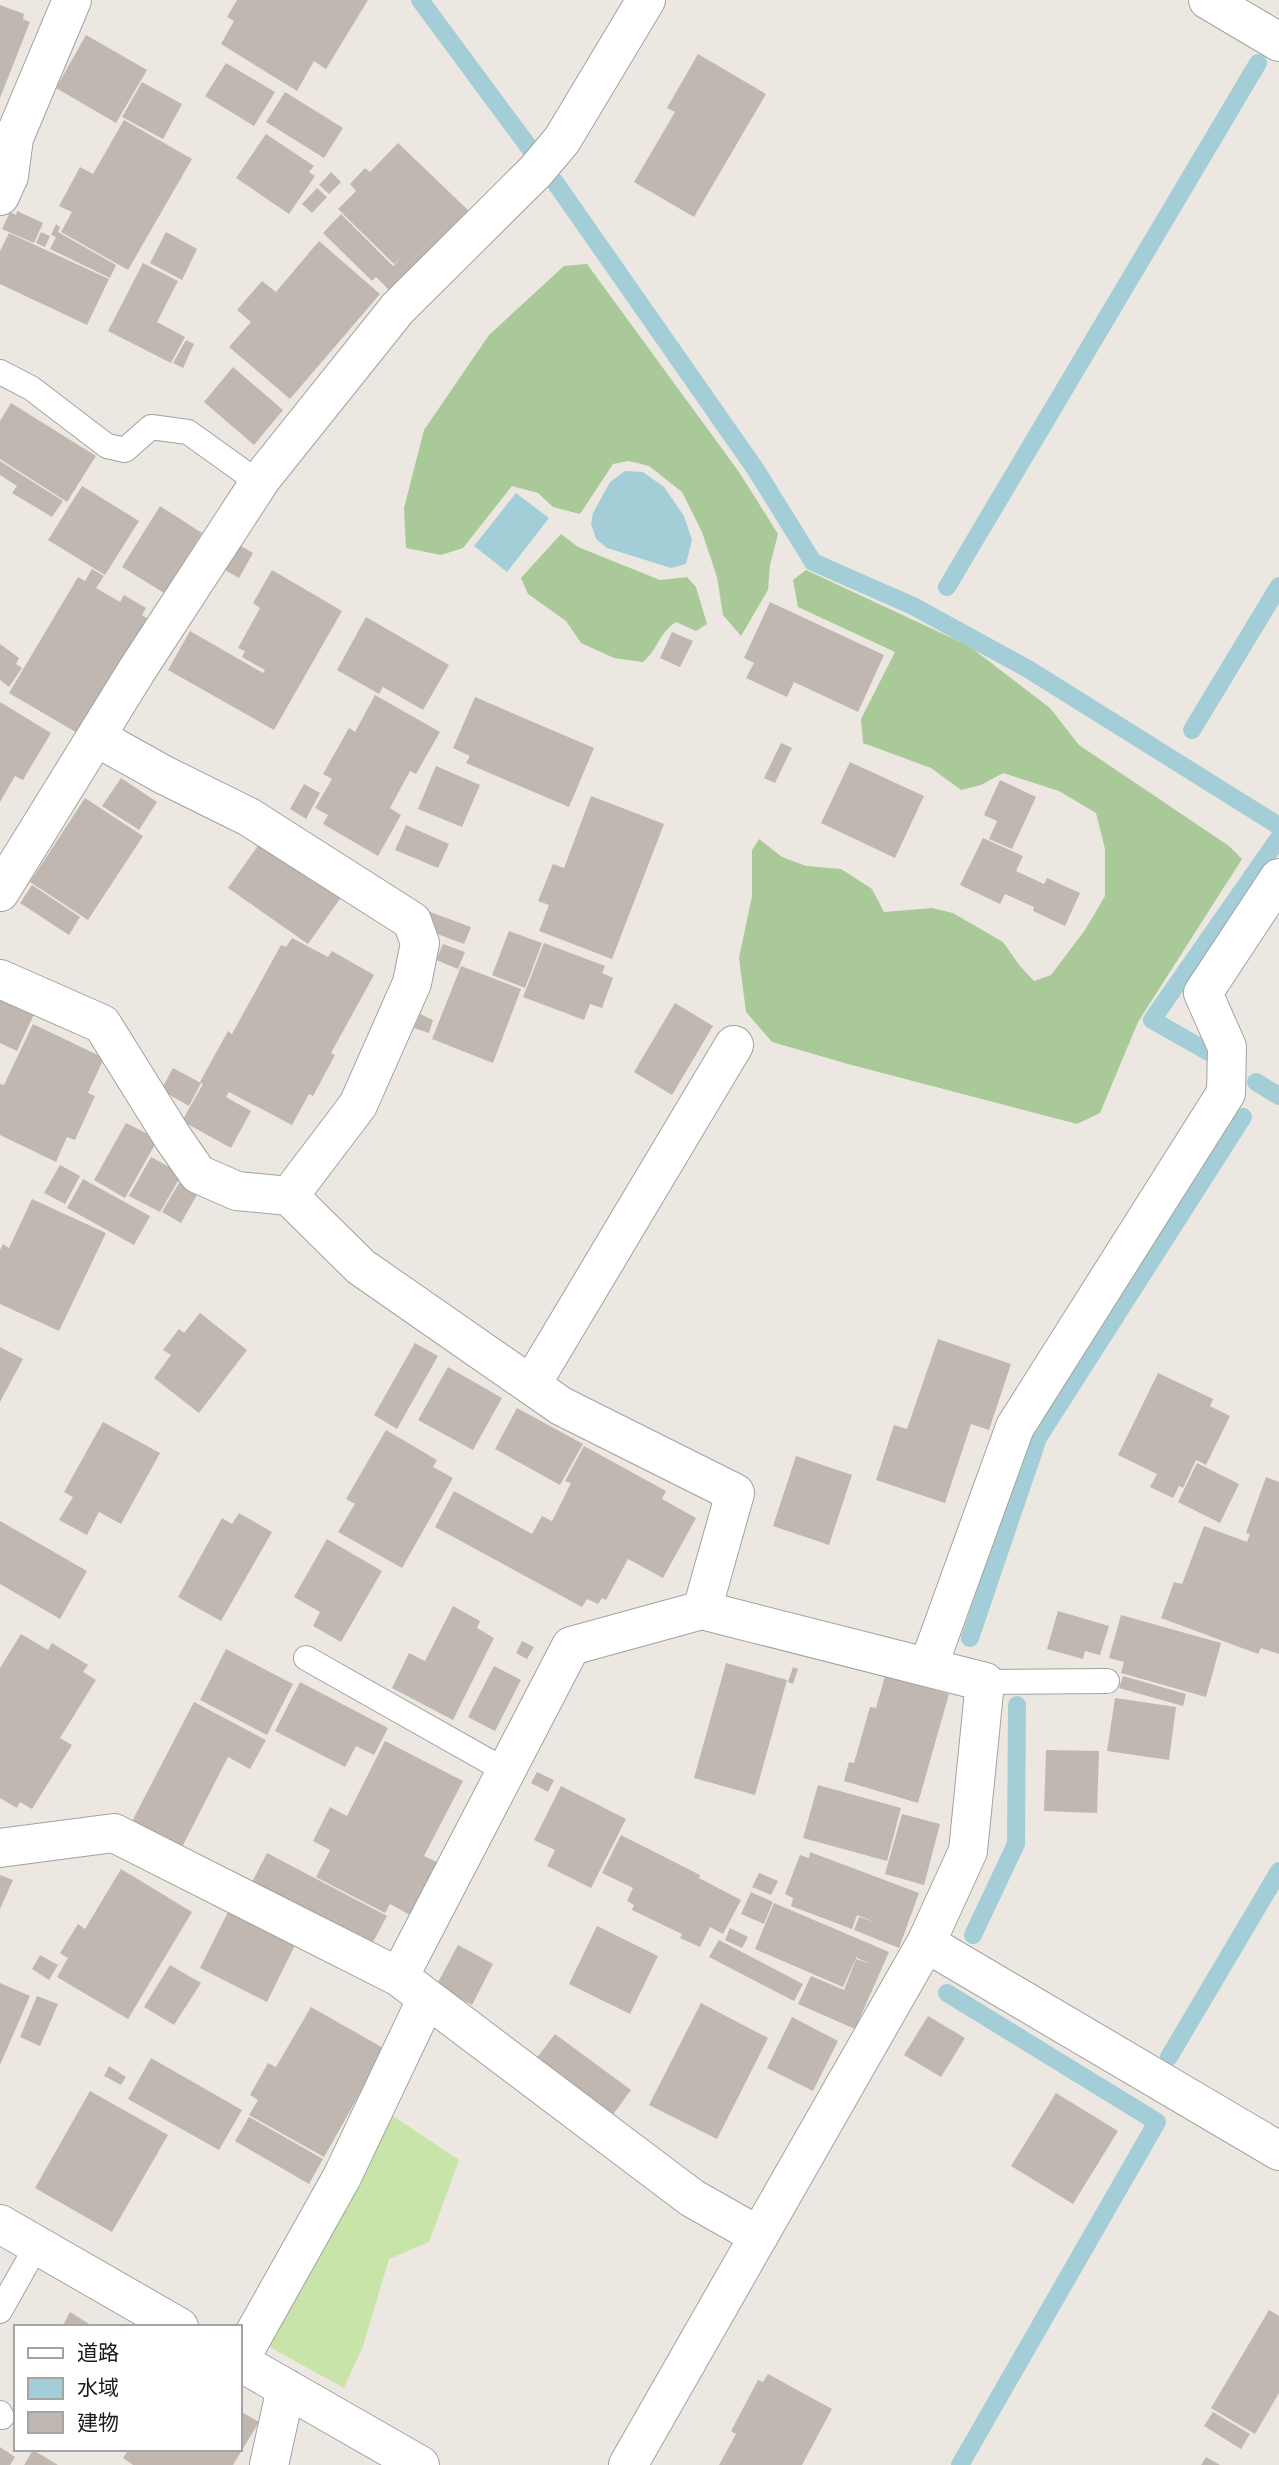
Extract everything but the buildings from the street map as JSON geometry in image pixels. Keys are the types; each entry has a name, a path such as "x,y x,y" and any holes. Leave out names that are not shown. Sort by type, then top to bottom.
{"street":[{"path":"0,196 9,176 14,138 72,0"},
{"path":"0,892 259,483 398,308 562,140 646,0"},
{"path":"1208,0 1279,42"},
{"path":"96,737 164,775 249,817 412,921 421,943 412,984 358,1105 289,1196"},
{"path":"928,1667 1015,1427 1226,1093 1227,1047 1203,993 1279,878"},
{"path":"0,979 102,1024 198,1174 237,1191 289,1196 362,1267 561,1406 735,1493 702,1610"},
{"path":"531,1385 734,1045"},
{"path":"242,2356 342,2177 413,1988 506,1771 571,1646 702,1610 985,1682 968,1851 926,1943 628,2465"},
{"path":"0,1848 114,1833 413,1988 692,2199 759,2236"},
{"path":"926,1943 1279,2151"},
{"path":"0,2224 176,2325"},
{"path":"242,2361 420,2465"},
{"path":"269,2465 286,2388"}],"lane":[{"path":"0,372 32,388 107,446 125,450 151,427 188,432 259,483"},
{"path":"306,1658 506,1771"},
{"path":"985,1682 1107,1681"},
{"path":"0,2311 37,2245"}],"green space":[{"path":"587,264 739,472 778,534 770,565 768,590 741,636 723,615 717,577 702,532 682,492 649,466 629,461 613,464 580,514 553,507 538,493 512,486 463,548 441,555 406,548 404,508 424,430 489,335 564,266"},
{"path":"561,534 578,547 660,580 687,577 696,587 707,624 696,631 676,622 643,662 614,658 581,643 566,621 528,594 521,578"},
{"path":"806,570 969,646 1050,708 1079,745 1229,846 1242,859 1138,1022 1100,1113 1077,1124 848,1064 772,1042 746,1012 739,958 752,896 752,850 759,839 782,857 806,866 841,869 872,889 884,912 932,908 953,913 1003,942 1034,981 1051,975 1085,930 1105,896 1105,849 1096,813 1059,791 1003,773 981,785 961,790 931,768 863,743 861,719 895,652 798,607 793,580"},
{"path":"384,2110 459,2160 429,2242 389,2259 363,2346 344,2388 266,2345"}],"water":[{"path":"625,471 643,472 664,487 684,516 692,540 686,564 671,568 607,548 596,539 591,524 593,513 610,482"},
{"path":"516,493 549,518 507,572 474,546"}],"waterway":[{"path":"420,0 557,185 756,470 813,562 913,606 1028,669 1279,826"},
{"path":"947,587 1258,63"},
{"path":"1192,730 1279,586"},
{"path":"1214,1055 1152,1020 1279,838"},
{"path":"1256,1082 1279,1096"},
{"path":"970,1638 1038,1438 1243,1117"},
{"path":"973,1935 1016,1844 1017,1705"},
{"path":"1169,2057 1279,1871"},
{"path":"947,1993 1157,2122 960,2465"}]}
